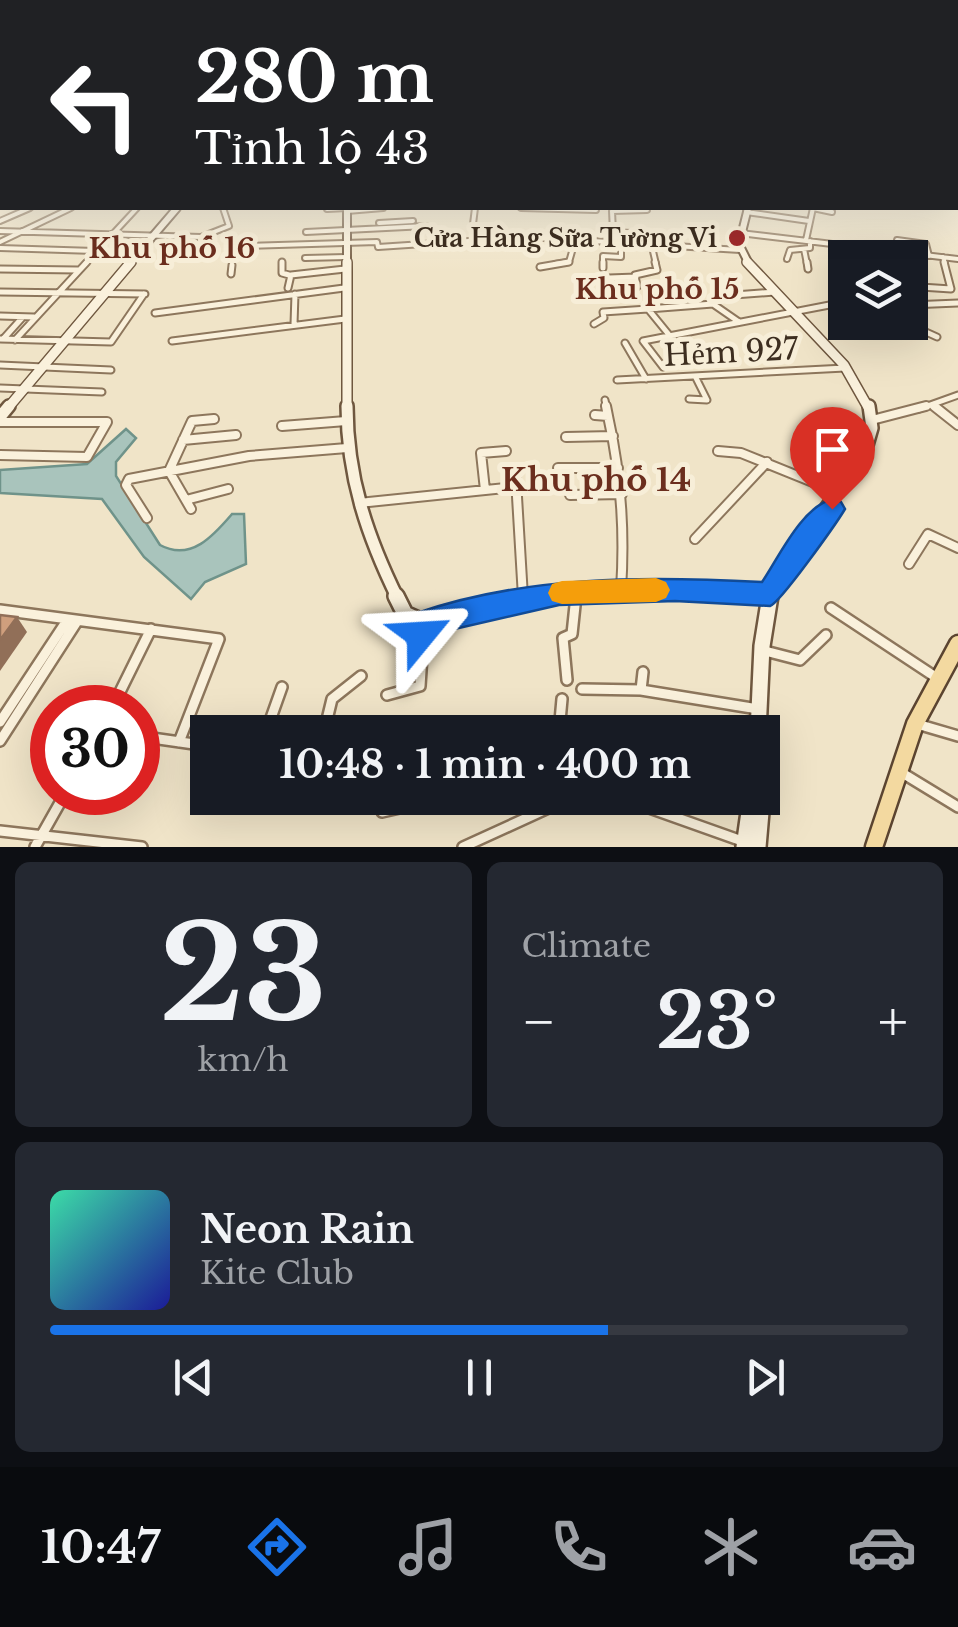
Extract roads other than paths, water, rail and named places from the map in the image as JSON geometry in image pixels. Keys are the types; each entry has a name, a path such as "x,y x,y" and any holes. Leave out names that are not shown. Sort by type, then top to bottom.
{"main road":[{"path":"0,420 175,210"},
{"path":"347,210 346,448 358,503 382,572 405,614 425,623 523,599 577,591 770,594"},
{"path":"747,210 740,250 848,368 872,420 866,446 841,493 770,594 759,715"},
{"path":"874,847 916,724 958,644"},
{"path":"749,845 752,815"}],"street":[{"path":"0,221 25,210"},
{"path":"0,245 12,232 65,210"},
{"path":"14,340 135,210"},
{"path":"0,231 212,234 230,224 225,210"},
{"path":"474,224 475,210"},
{"path":"614,210 613,232 668,236"},
{"path":"747,210 809,221"},
{"path":"788,259 789,250 810,248 812,210"},
{"path":"822,210 832,212"},
{"path":"282,262 282,273 289,276 346,250 379,223 413,221"},
{"path":"379,223 426,226"},
{"path":"306,232 346,250"},
{"path":"740,233 828,242"},
{"path":"637,234 637,246"},
{"path":"609,278 636,277 657,270 655,235"},
{"path":"246,246 346,250 479,243 482,238 740,250"},
{"path":"540,267 569,262 576,241"},
{"path":"0,245 96,252"},
{"path":"604,268 604,256 621,257 620,245"},
{"path":"804,249 808,269"},
{"path":"305,258 346,250"},
{"path":"928,252 929,256 958,259"},
{"path":"928,286 951,288 942,257"},
{"path":"231,274 232,265"},
{"path":"0,269 79,270"},
{"path":"288,288 289,276"},
{"path":"636,277 637,287"},
{"path":"155,313 344,288"},
{"path":"0,292 145,294 111,342 2,339"},
{"path":"721,296 775,292"},
{"path":"294,324 295,294"},
{"path":"928,304 958,302"},
{"path":"594,324 604,318 603,312 713,304 740,323"},
{"path":"663,367 643,341 828,306"},
{"path":"648,309 670,336"},
{"path":"0,316 36,317"},
{"path":"2,339 23,316"},
{"path":"172,341 346,319"},
{"path":"928,334 937,338"},
{"path":"625,343 646,379"},
{"path":"0,365 110,370"},
{"name":"Hẻm 927","path":"617,380 848,368"},
{"path":"690,398 707,400 696,378"},
{"path":"0,388 102,392"},
{"path":"872,420 956,398"},
{"path":"604,400 622,494 625,539 621,592"},
{"path":"931,404 958,425"},
{"path":"595,415 608,416"},
{"path":"0,420 107,422 86,458 0,456"},
{"path":"169,471 192,421 214,420"},
{"path":"282,426 349,420"},
{"path":"182,440 236,435"},
{"path":"566,437 613,436"},
{"path":"147,518 126,485 129,479 249,456 346,448"},
{"path":"485,490 480,453 506,451"},
{"path":"718,451 767,462 841,493"},
{"path":"696,539 767,462"},
{"path":"558,468 618,468"},
{"path":"169,471 190,510"},
{"path":"358,503 485,490 515,483 523,599"},
{"path":"186,500 228,489"},
{"path":"570,495 622,494"},
{"path":"909,564 928,534 958,548"},
{"path":"567,680 563,638 572,634 577,591"},
{"path":"831,608 938,678"},
{"path":"0,610 219,639 179,742"},
{"path":"0,722 71,622"},
{"path":"0,741 71,622"},
{"path":"386,696 420,686 425,623"},
{"path":"124,685 152,629"},
{"path":"765,652 800,660 826,635"},
{"path":"641,690 643,672"},
{"path":"328,715 332,699 361,676"},
{"path":"272,715 282,687"},
{"path":"582,689 641,690 759,709"},
{"path":"561,715 562,699"},
{"path":"916,724 958,736"},
{"path":"160,739 190,744"},
{"path":"898,770 958,807"},
{"path":"38,842 53,815"},
{"path":"463,847 533,815"},
{"path":"669,815 749,845"},
{"path":"0,830 38,842 142,847"}],"water":[{"path":"126,429 136,438 116,462 116,476 160,545 192,548 209,538 232,514 244,514 246,564 205,582 191,599 144,557 102,499 0,493 0,470 87,464"}],"place":[{"name":"Cửa Hàng Sữa Tường Vi","path":"737,238"}],"district":[{"name":"Khu phố 16","path":"172,248"},
{"name":"Khu phố 15","path":"657,289"},
{"name":"Khu phố 14","path":"596,480"}]}
